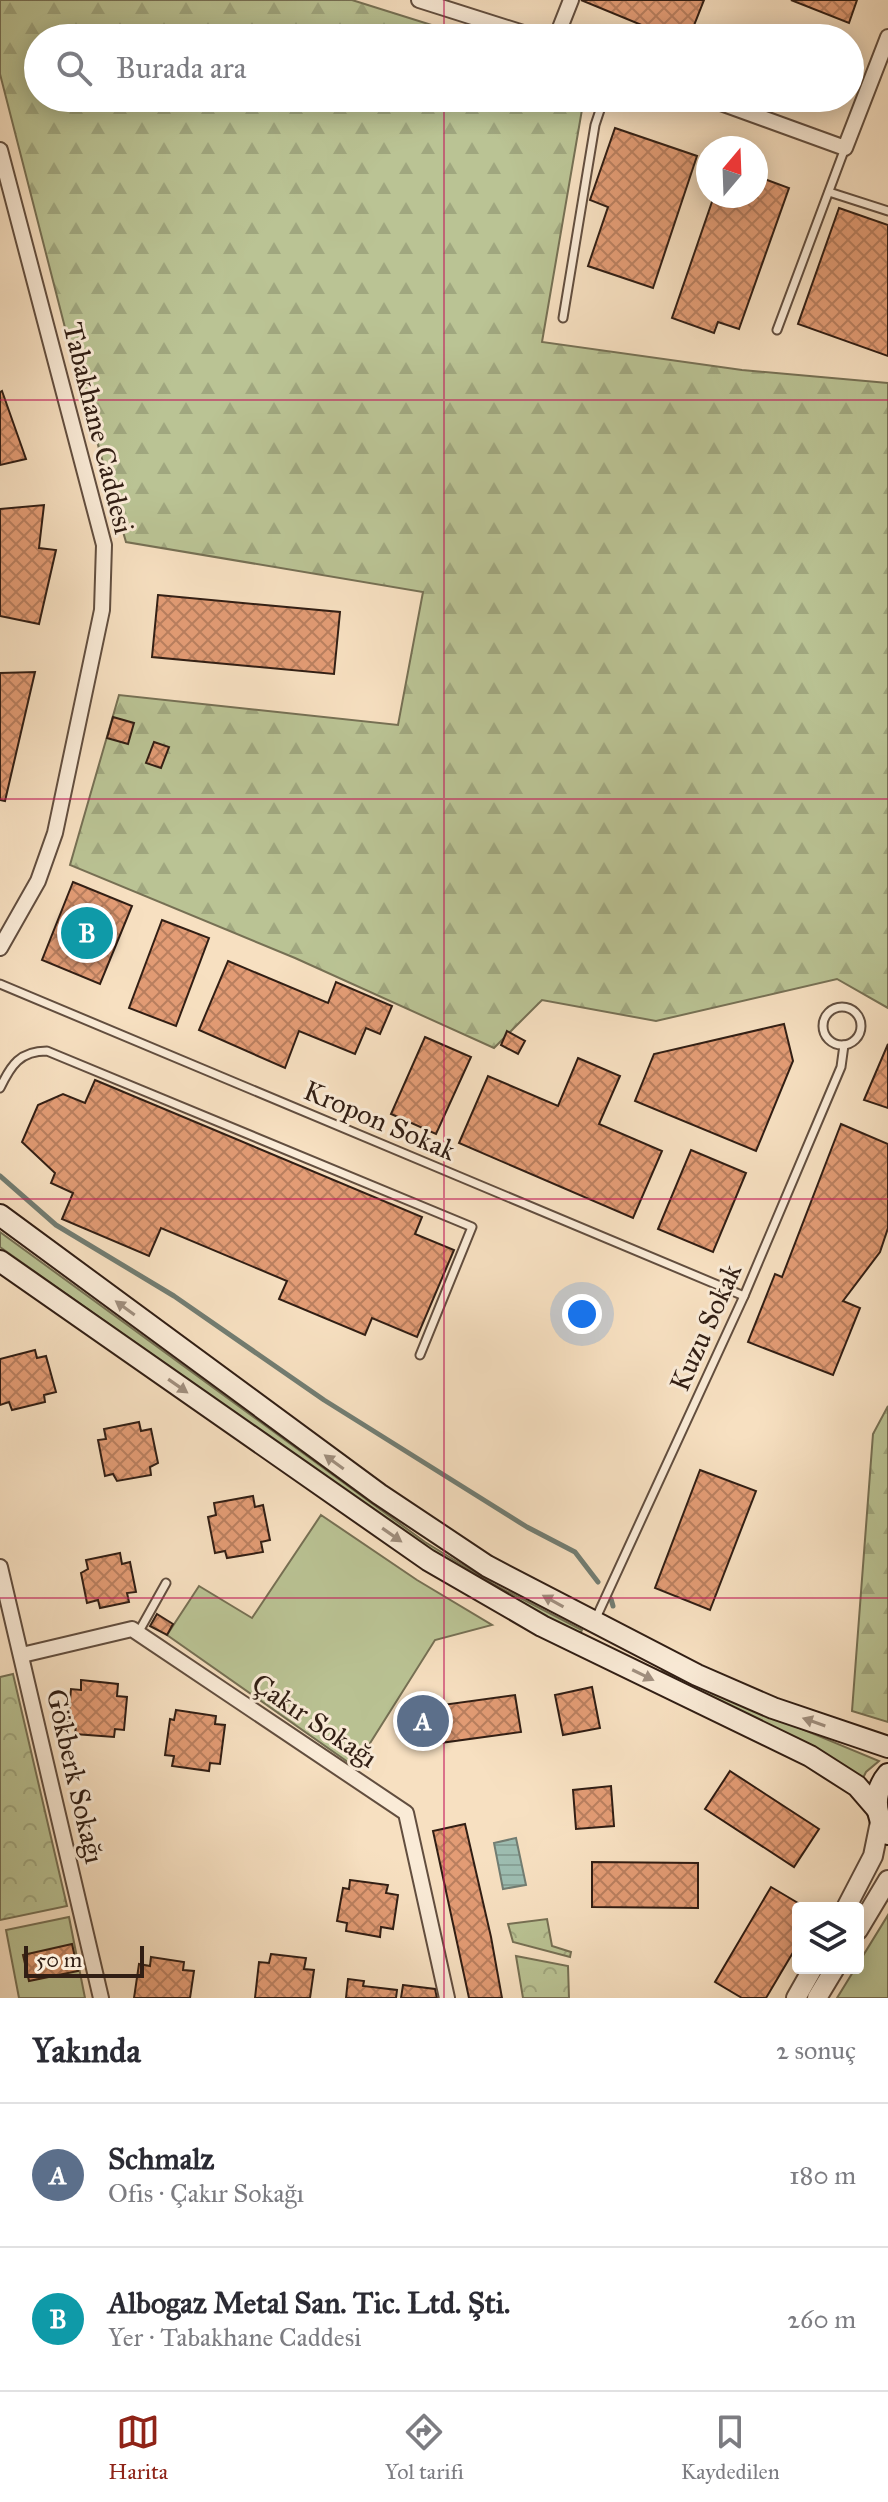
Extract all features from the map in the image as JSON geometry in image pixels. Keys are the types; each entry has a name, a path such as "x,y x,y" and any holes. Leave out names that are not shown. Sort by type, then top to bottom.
{"main road":[{"path":"0,1215 413,1517 487,1566 593,1624 773,1708 888,1747"},
{"path":"3,1269 428,1560 542,1626 810,1756 857,1786 881,1821"},
{"path":"881,1821 878,1793 888,1774"}],"street":[{"path":"419,0 495,24"},
{"path":"562,24 571,0"},
{"path":"864,99 888,37"},
{"path":"746,112 845,148 859,112"},
{"name":"Tabakhane Caddesi","path":"0,150 104,545 102,610 55,833 38,881 0,948"},
{"name":"Gökberk Sokağı","path":"0,1567 101,1998"},
{"path":"22,1655 132,1629 138,1633"},
{"name":"Çakır Sokağı","path":"138,1633 406,1813 447,1998"},
{"path":"849,1902 873,1856 881,1821"},
{"path":"864,1920 888,1880"},
{"path":"796,1998 810,1974"},
{"path":"817,1998 831,1974"}],"lane":[{"path":"563,318 599,112"},
{"path":"777,330 845,148"},
{"path":"829,192 888,211"},
{"name":"Kropon Sokak","path":"0,984 744,1296"},
{"path":"841,1007 857,1016 861,1028 855,1039 844,1045 832,1042 823,1027 830,1011 841,1007"},
{"name":"Kuzu Sokak","path":"593,1624 744,1296 841,1067 844,1045"},
{"path":"0,1088 11,1064 29,1051 47,1051 472,1227 420,1355"},
{"path":"138,1633 166,1583"}],"green space":[{"path":"0,0 352,0 428,24 24,24 24,112 582,112 542,342 742,370 888,383 888,1008 837,979 656,1021 542,1000 494,1048 295,958 70,865 119,695 398,725 423,592 126,542 72,355 0,74"},
{"path":"0,1232 425,1542 495,1585 582,1630 580,1634 492,1589 424,1547 0,1247"},
{"path":"888,1406 888,1722 852,1711 873,1434"},
{"path":"321,1515 417,1580 492,1625 435,1640 355,1767 167,1635 199,1586 252,1618"},
{"path":"662,1671 879,1761 866,1772 859,1786 659,1674"},
{"path":"13,1674 67,1906 0,1920 0,1677"},
{"path":"888,1915 888,1998 837,1998 852,1974 864,1974 864,1954"},
{"path":"69,1917 85,1998 19,1998 6,1930"},
{"path":"547,1919 552,1946 571,1952 570,1957 513,1942 508,1924"},
{"path":"516,1956 568,1966 569,1998 523,1998"}],"shaded area":[{"path":"516,1838 526,1885 503,1889 494,1843"}],"building":[{"path":"581,0 704,0 695,24 639,24"},
{"path":"791,0 857,0 849,23"},
{"path":"615,128 696,156 653,288 588,266 608,207 590,200"},
{"path":"768,180 789,188 739,329 718,322 714,333 672,318 710,208 768,208"},
{"path":"839,208 888,225 888,356 798,324"},
{"path":"0,392 26,459 0,465"},
{"path":"44,505 39,548 56,550 39,624 0,616 0,509"},
{"path":"158,595 340,612 334,674 152,657"},
{"path":"35,672 5,801 0,800 0,673"},
{"path":"113,717 134,723 128,744 107,738"},
{"path":"154,742 169,747 161,768 146,763"},
{"path":"73,882 132,906 100,984 42,960"},
{"path":"162,920 209,938 176,1026 129,1008"},
{"path":"228,961 328,1003 336,982 392,1006 380,1034 366,1028 355,1054 299,1031 285,1068 199,1030"},
{"path":"784,1024 793,1061 756,1151 635,1101 654,1054"},
{"path":"507,1031 525,1041 518,1054 501,1045"},
{"path":"425,1037 471,1057 436,1134 391,1114"},
{"path":"888,1044 888,1108 864,1100"},
{"path":"578,1058 620,1076 599,1124 662,1151 633,1218 459,1143 488,1076 558,1106"},
{"path":"95,1080 422,1217 415,1234 454,1250 417,1337 372,1318 365,1335 279,1299 287,1281 161,1228 149,1256 62,1219 73,1193 51,1183 55,1173 22,1142 38,1105 63,1094 85,1103"},
{"path":"841,1124 888,1144 888,1228 880,1252 843,1301 860,1308 833,1375 748,1342 775,1274 782,1277"},
{"path":"691,1150 746,1173 713,1252 658,1229"},
{"path":"35,1350 37,1358 46,1356 56,1392 44,1395 45,1402 12,1410 9,1402 0,1405 0,1359"},
{"path":"139,1422 141,1431 151,1429 158,1463 150,1467 151,1475 117,1481 113,1474 105,1476 98,1440 106,1439 104,1429"},
{"path":"700,1470 756,1491 710,1610 655,1588"},
{"path":"253,1496 255,1507 263,1505 270,1540 261,1542 263,1552 227,1558 225,1551 215,1553 208,1517 216,1515 214,1503"},
{"path":"120,1553 122,1564 130,1562 136,1592 127,1593 129,1602 100,1608 98,1600 87,1603 81,1573 88,1569 86,1560"},
{"path":"157,1614 173,1624 167,1635 150,1626"},
{"path":"81,1680 118,1684 117,1696 127,1697 124,1730 115,1729 114,1737 75,1734 76,1726 68,1725 71,1689 81,1690"},
{"path":"592,1687 600,1728 563,1735 555,1695"},
{"path":"515,1695 521,1732 418,1746 413,1709"},
{"path":"176,1710 216,1716 215,1724 225,1725 220,1764 210,1763 209,1771 172,1766 174,1756 165,1755 170,1719 174,1720"},
{"path":"730,1771 819,1829 794,1867 705,1809"},
{"path":"611,1786 614,1826 576,1829 573,1790"},
{"path":"465,1824 502,1998 469,1998 433,1831"},
{"path":"592,1862 698,1863 698,1908 592,1907"},
{"path":"350,1880 388,1885 386,1893 398,1895 393,1929 381,1927 380,1937 346,1931 347,1923 337,1921 343,1888 349,1889"},
{"path":"771,1887 796,1902 792,1902 792,1954 766,1998 742,1998 715,1982"},
{"path":"72,1944 78,1971 29,1981 23,1955"},
{"path":"271,1954 306,1958 304,1969 314,1970 310,1998 255,1998 259,1962 269,1963"},
{"path":"151,1957 184,1962 183,1970 194,1971 190,1998 134,1998 139,1964 150,1966"},
{"path":"348,1979 364,1981 363,1986 397,1990 396,1998 346,1998"},
{"path":"403,1985 435,1989 437,1998 401,1998"}],"waterway":[{"path":"0,1176 56,1225 174,1296 324,1400 527,1527 575,1552 598,1582"},
{"path":"611,1599 613,1606"}],"place":[{"name":"Albogaz Metal San. Tic. Ltd. Şti.","path":"87,933"},
{"name":"Schmalz","path":"423,1721"}]}
